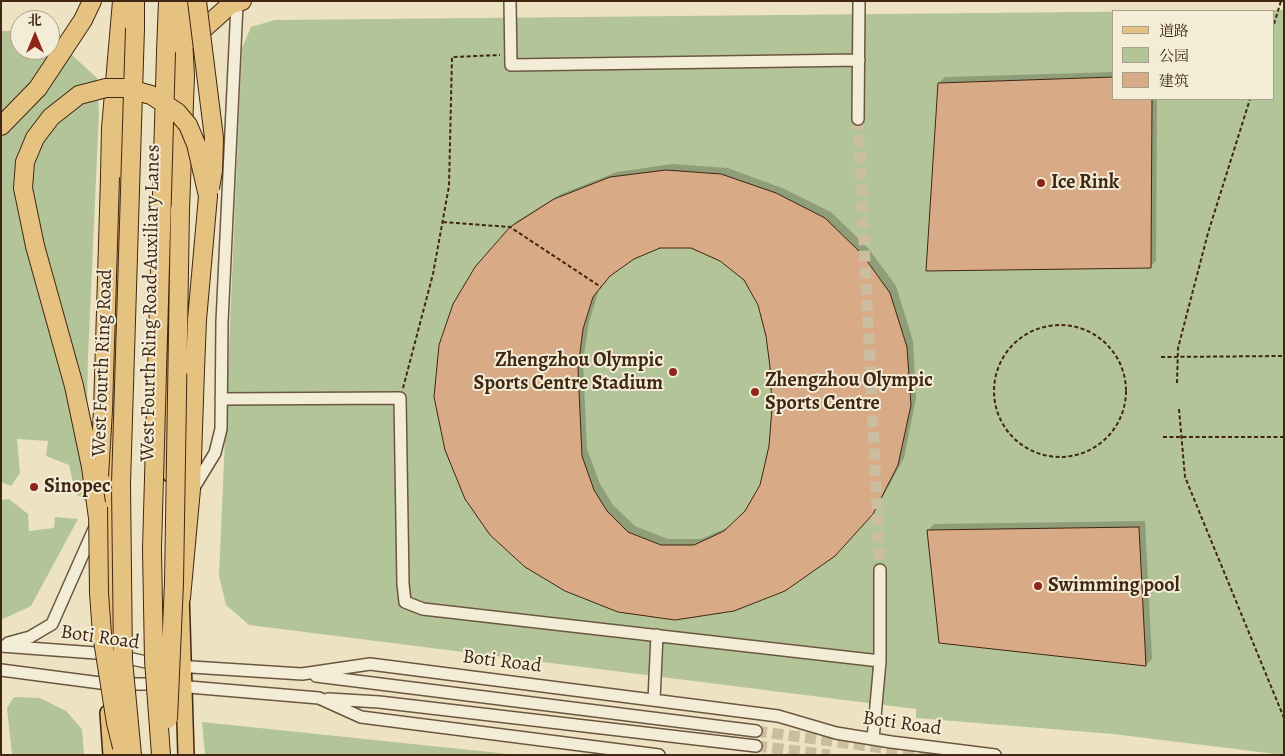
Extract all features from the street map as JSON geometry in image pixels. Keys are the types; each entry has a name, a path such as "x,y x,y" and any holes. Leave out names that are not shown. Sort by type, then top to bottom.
{"highway":[{"path":"1,126 38,88 83,20 92,1"},
{"path":"123,1 111,128 98,518 98,593 102,634 116,723 124,755"},
{"name":"West Fourth Ring Road","path":"132,755 122,660 121,504 124,330 134,109 135,1"},
{"path":"160,755 154,665 152,549 168,1"},
{"path":"168,755 174,583 180,209 185,76 179,1"},
{"path":"181,598 190,492 197,320 208,196 213,171 214,138 197,1"},
{"path":"184,47 230,5 239,2"},
{"path":"98,518 91,467 74,386 35,246 23,188 25,162 35,138 51,117 79,95 106,88 126,88 151,95 177,112 188,125 196,144 208,196"}],"main road":[{"name":"West Fourth Ring Road Auxiliary Lanes","path":"111,755 108,684 123,1"},
{"name":"West Fourth Ring Road Auxiliary Lanes","path":"179,1 174,82 167,452 180,554 186,755"}],"street":[{"path":"510,1 511,65 859,60"},
{"path":"858,118 859,1"},
{"path":"190,492 215,453 221,429 222,322 239,2"},
{"path":"221,399 400,398 403,584 405,602 423,609 880,661"},
{"path":"1,646 30,637 52,624 112,489"},
{"path":"873,740 880,661 880,570"},
{"path":"654,700 657,636"},
{"name":"Boti Road","path":"1,646 109,654 154,665 302,674 370,664 778,716 836,733 873,740 995,755"},
{"name":"Boti Road","path":"1,670 108,684 155,684 318,698 362,717 660,755"},
{"path":"302,674 756,731"},
{"path":"318,698 379,702 756,746"}],"path":[{"path":"1275,21 1281,1"},
{"path":"400,398 434,274 449,186 452,57 511,55"},
{"path":"1177,383 1178,348 1208,234 1250,100"},
{"path":"443,222 510,227 602,287"},
{"path":"1049,326 1071,326 1092,333 1109,346 1121,364 1126,385 1125,407 1116,426 1102,443 1083,453 1062,458 1040,455 1020,444 1005,429 996,408 993,386 999,365 1011,346 1028,333 1049,326"},
{"path":"1161,357 1284,356"},
{"path":"1178,409 1185,476 1284,718"},
{"path":"1163,437 1284,437"}],"green space":[{"name":"Zhengzhou Olympic Sports Centre","path":"1275,10 1284,10 1284,755 1113,734 916,718 916,709 249,625 226,605 219,576 242,48 251,27 275,20 1112,12 1112,100 1275,100"},
{"path":"1,31 10,31 10,60 60,60 60,44 97,78 99,113 88,358 85,501 76,494 69,465 46,456 48,441 17,439 20,473 11,486 1,482"},
{"path":"9,499 28,514 29,531 54,528 55,517 78,519 31,606 1,620 1,500"},
{"path":"14,697 40,698 66,711 82,729 84,755 12,755 7,708"},
{"path":"202,722 518,755 205,755"}],"building":[{"name":"Ice Rink","path":"1112,77 1112,100 1152,100 1151,268 926,271 938,83"},
{"name":"Zhengzhou Olympic Sports Centre Stadium","path":"666,170 721,174 776,193 825,218 862,254 890,293 907,347 911,405 898,465 873,514 835,556 785,591 734,611 675,620 618,612 565,591 525,567 490,535 465,499 445,450 434,397 439,345 453,304 475,267 510,227 554,199 610,177","holes":["660,248 691,248 720,261 744,280 758,305 766,336 770,367 772,408 769,446 760,485 745,511 724,531 694,545 661,545 628,532 607,511 594,490 582,456 578,368 583,329 593,297 610,276 634,259"]},
{"name":"Swimming pool","path":"1139,527 1146,666 939,643 927,530"}],"tunnel":[{"path":"858,119 880,570"},
{"path":"756,731 935,755"},
{"path":"756,746 830,755"}],"place":[{"name":"Ice Rink","path":"1041,183"},
{"name":"Zhengzhou Olympic Sports Centre Stadium","path":"673,372"},
{"name":"Zhengzhou Olympic Sports Centre","path":"755,392"},
{"name":"Sinopec","path":"34,487"},
{"name":"Swimming pool","path":"1038,586"}]}
